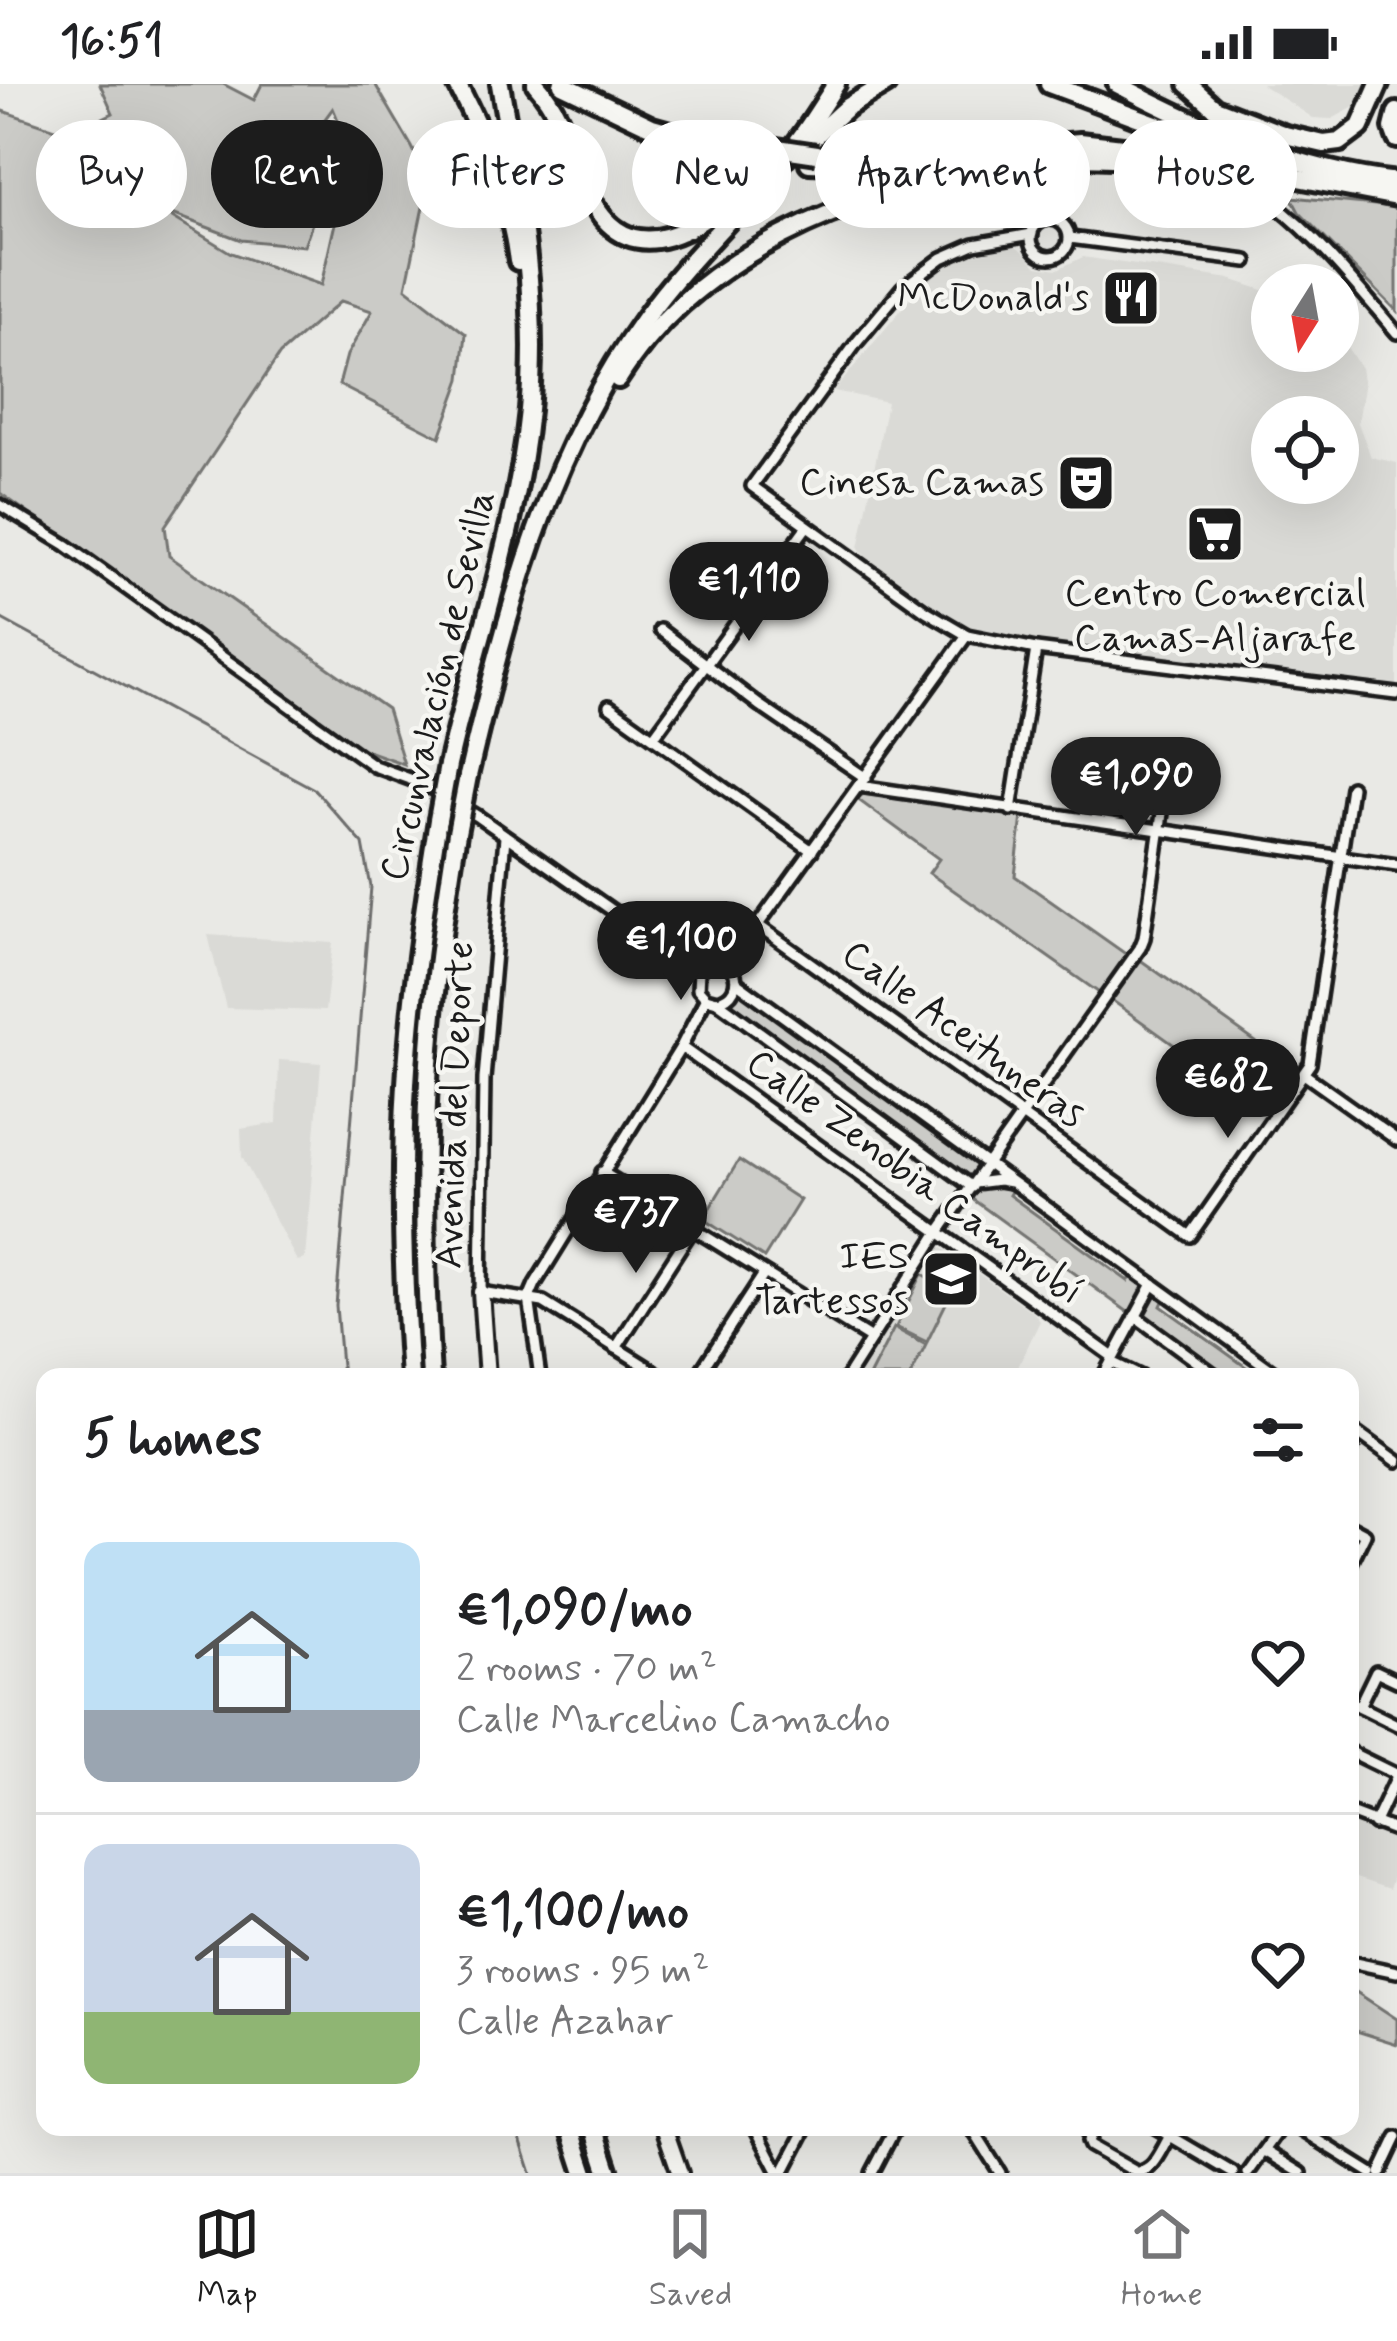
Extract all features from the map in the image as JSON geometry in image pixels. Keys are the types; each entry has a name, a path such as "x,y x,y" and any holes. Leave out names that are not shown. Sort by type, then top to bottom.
{"highway":[{"path":"457,84 487,143 517,250 524,314 523,460"},
{"path":"536,84 562,123 596,208 624,233 644,239 677,236 713,214 813,117"},
{"path":"562,84 637,120"},
{"path":"575,84 659,120"},
{"name":"Circunvalación de Sevilla","path":"791,150 836,84"},
{"path":"791,160 847,107 886,84"},
{"path":"1049,84 1209,144 1321,178 1380,190 1396,187"},
{"path":"1118,84 1285,158 1396,187"},
{"path":"1188,84 1215,108 1264,135 1396,187"},
{"path":"1203,84 1255,120"},
{"path":"1297,137 1324,144 1340,142 1360,127 1379,84"},
{"path":"504,557 526,488 541,354 535,244 506,85"},
{"name":"Circunvalación de Sevilla","path":"410,1368 403,1233 406,1084 418,953 448,765 504,557 523,460 532,369 531,289 506,85"},
{"path":"1215,108 1248,120"},
{"path":"1397,112 1397,139"},
{"path":"791,156 885,158 1080,142 1114,146"},
{"path":"543,511 605,400 643,344 688,298 772,241 879,196 956,173 1045,159 1114,158"},
{"path":"1297,179 1396,187"},
{"name":"Circunvalación de Sevilla","path":"431,1368 424,1228 428,1078 438,966 468,776 503,634 543,511 576,434 624,349 662,295 720,228"},
{"path":"573,2136 585,2173"},
{"path":"597,2136 609,2173"}],"street":[{"path":"1049,219 1066,226 1070,238 1066,250 1050,257 1035,250 1032,233 1038,223 1049,219"},
{"path":"1297,222 1397,333"},
{"path":"1032,233 974,244 942,258 902,288 752,485 967,635 1036,649 1397,694"},
{"path":"1070,238 1247,261"},
{"path":"0,505 66,545 374,766 426,785 479,817 699,971"},
{"path":"654,736 807,526"},
{"path":"660,630 862,782 1011,811 1397,865"},
{"path":"729,965 967,635"},
{"path":"1011,811 1036,649"},
{"path":"609,706 812,850"},
{"path":"853,1368 939,1232 1139,952 1172,744"},
{"path":"1351,788 1313,1054 1304,1073 1397,1140"},
{"name":"Avenida del Deporte","path":"486,1368 481,1292 484,1079 505,837"},
{"name":"Calle Aceituneras","path":"759,926 1190,1236 1304,1073"},
{"path":"729,965 709,962 699,971 697,983 711,1000 973,1185 1003,1180 1016,1184"},
{"path":"729,965 736,982 1269,1368"},
{"path":"539,1368 530,1298 538,1278 711,1000 730,995 736,982"},
{"name":"Calle Zenobia Camprubí","path":"681,1047 1127,1368"},
{"path":"602,1172 871,1339"},
{"path":"616,1348 693,1228"},
{"path":"704,1368 764,1274"},
{"path":"1108,1368 1153,1284"},
{"path":"481,1292 549,1305 648,1368"},
{"path":"1135,1316 1206,1368"},
{"path":"1359,1434 1397,1461"},
{"path":"1359,1698 1376,1671 1397,1681"},
{"path":"1359,1706 1397,1725"},
{"path":"1359,1756 1397,1775 1374,1824"},
{"path":"1359,1817 1397,1831"},
{"path":"1359,1964 1397,1972"},
{"path":"667,2136 680,2173"},
{"path":"759,2136 781,2173"},
{"path":"781,2173 802,2136"},
{"path":"872,2173 891,2136"},
{"path":"977,2136 1000,2173"},
{"path":"1090,2136 1090,2146 1136,2172 1150,2168 1170,2136 1232,2173"},
{"path":"1248,2173 1275,2136"},
{"path":"1312,2136 1376,2173 1397,2137"},
{"path":"1264,2151 1301,2173"}],"shaded area":[{"path":"100,84 223,84 254,100 262,84 375,84 407,138 407,228 419,228 406,288 466,334 461,379 440,437 339,385 347,355 372,311 341,301 280,354 165,526 169,556 387,709 404,764 359,748 0,493 0,110 36,122 36,228 187,226 231,253 321,285 334,228 383,228 383,120 338,120 333,108 324,120 211,120 211,228 310,228 304,246 241,240 187,220 187,120 99,120 113,113"},
{"path":"1261,84 1365,84 1356,106 1332,119 1313,118"},
{"path":"1297,198 1397,207 1397,311 1359,273 1359,264 1350,264 1299,212"},
{"path":"1013,245 1037,266 1058,269 1083,257 1230,279 1251,286 1251,372 1359,372 1359,365 1364,387 1359,417 1359,396 1251,396 1251,504 1359,504 1359,426 1371,457 1397,463 1397,688 986,634 929,606 871,562 859,548 887,402 834,391 923,283 957,258"},
{"path":"863,794 1022,816 1015,876 1130,957 1102,995 929,873 939,859 857,799"},
{"path":"208,935 333,943 325,1011 226,1008"},
{"path":"1139,959 1298,1072 1269,1113 1110,999"},
{"path":"740,987 985,1163 970,1183 724,1005 734,1000"},
{"path":"279,1060 321,1063 305,1259 297,1261 242,1157 241,1129 277,1123"},
{"path":"739,1160 800,1200 764,1258 703,1219"},
{"path":"977,1186 1013,1188 1009,1195 1128,1281 1133,1276 1148,1287 1132,1315 968,1196"},
{"name":"IES Tartessos","path":"938,1245 1040,1321 1017,1368 861,1368"},
{"path":"922,1274 953,1289 927,1342 896,1327"},
{"path":"1153,1292 1165,1297 1161,1306 1247,1368 1210,1368 1137,1316"},
{"path":"894,1328 926,1345 914,1368 874,1368"},
{"path":"1359,1820 1397,1834 1397,1865 1389,1889 1359,1879"},
{"path":"1359,1994 1397,2019 1397,2044 1359,2032"}],"waterway":[{"path":"0,618 314,789 363,844 371,887 336,1306 341,1368"},
{"path":"519,2136 531,2173"}],"place":[{"name":"McDonald's","path":"1131,298"},
{"name":"Cinesa Camas","path":"1086,483"},
{"name":"Centro Comercial Camas-Aljarafe","path":"1215,534"},
{"name":"IES Tartessos","path":"951,1279"}]}
